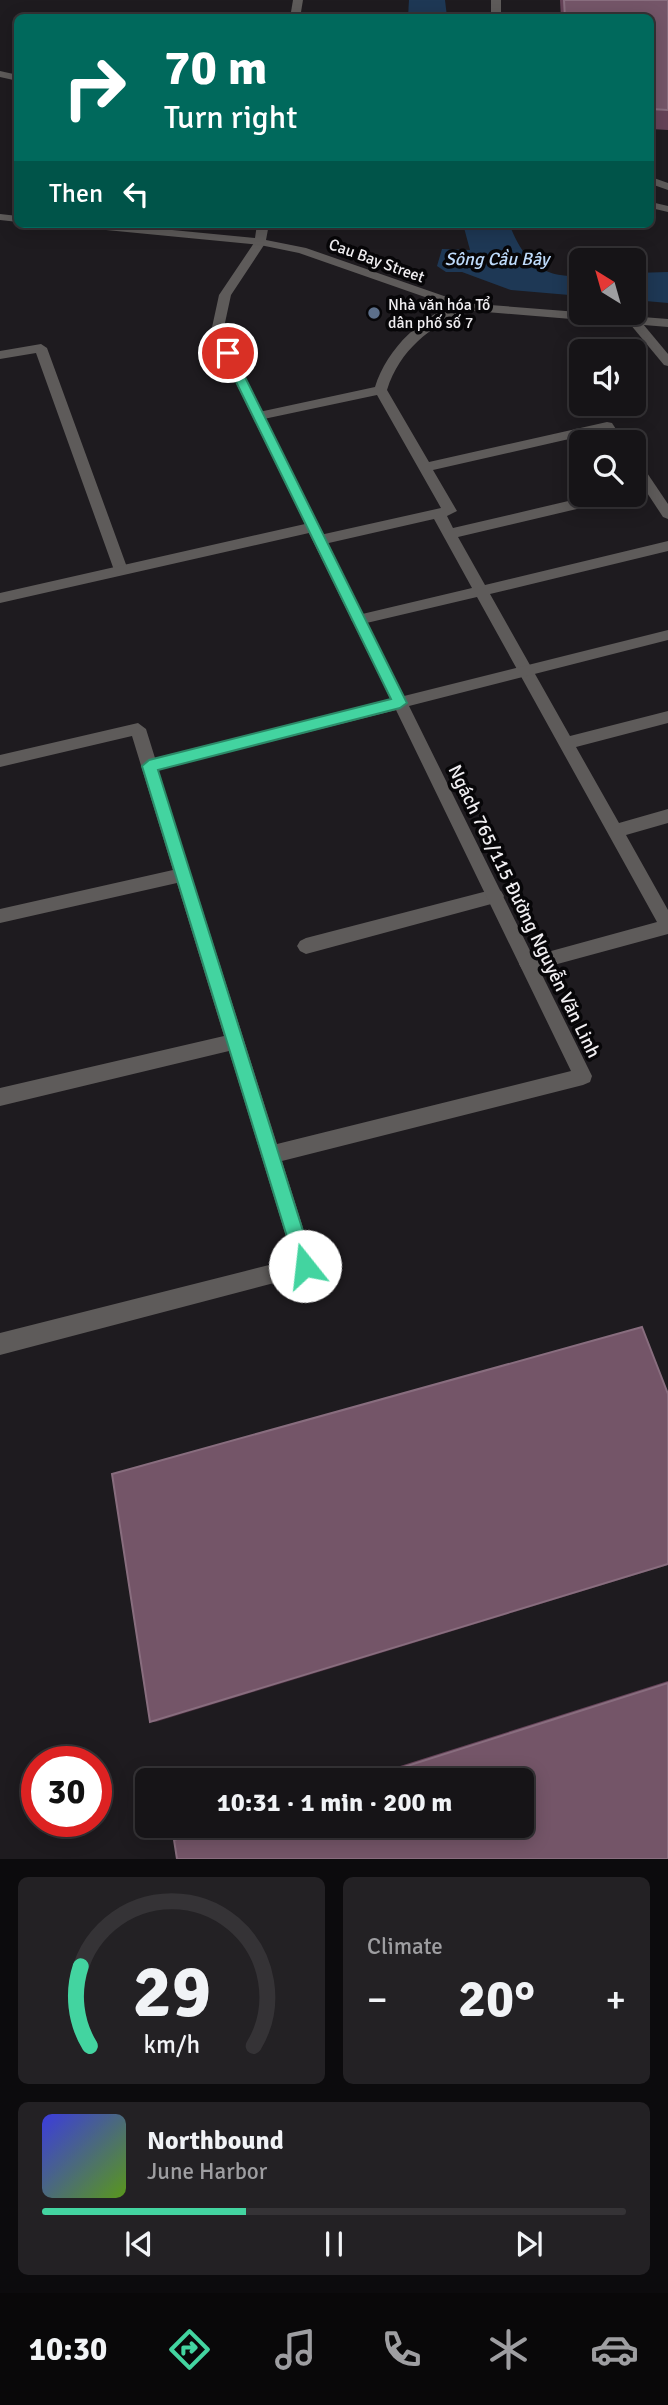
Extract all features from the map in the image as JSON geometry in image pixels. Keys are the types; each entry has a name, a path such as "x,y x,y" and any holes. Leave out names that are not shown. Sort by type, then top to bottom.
{"street":[{"name":"Cau Bay Street","path":"116,228 260,242 353,266 409,290 461,306 569,315"},
{"path":"260,242 262,228"},
{"name":"Ngách 765/115 Đường Nguyễn Văn Linh","path":"260,242 227,289 217,313 217,332 583,1076 272,1154"},
{"path":"0,598 121,570 450,511 381,390 385,370 397,352 440,318 461,306"},
{"name":"Cau Bay Street","path":"646,322 668,323"},
{"path":"638,326 668,362"},
{"path":"0,355 41,348 121,570"},
{"path":"259,416 381,390"},
{"path":"589,430 607,426 610,430"},
{"path":"425,467 569,435"},
{"path":"646,481 668,514"},
{"path":"646,488 650,487"},
{"path":"450,534 569,506"},
{"path":"439,515 668,927 528,964"},
{"path":"358,620 668,545"},
{"path":"149,766 668,635"},
{"path":"566,743 668,717"},
{"path":"0,761 138,729 305,1266 0,1344"},
{"path":"615,831 668,816"},
{"path":"0,916 183,874"},
{"path":"306,946 495,896"},
{"path":"0,1097 236,1041"}],"water":[{"path":"409,0 445,0 447,14 408,14"},
{"name":"Sông Cầu Bây","path":"464,228 511,228 527,257 535,264 554,274 569,276 569,295 511,290 462,272 446,272 437,266 442,249 470,250"},
{"path":"668,272 668,303 646,301 646,273"}],"building":[{"path":"564,0 668,0 668,110 654,109 654,14 565,14"},
{"path":"642,1327 668,1394 668,1564 150,1722 112,1474"},
{"path":"668,1683 668,1859 177,1859 174,1840 180,1838 534,1838 534,1768 401,1768"}],"place":[{"name":"Nhà văn hóa Tổ dân phố số 7","path":"374,313"}],"route":[{"path":"228,353 400,703 149,766 305,1266"}]}
